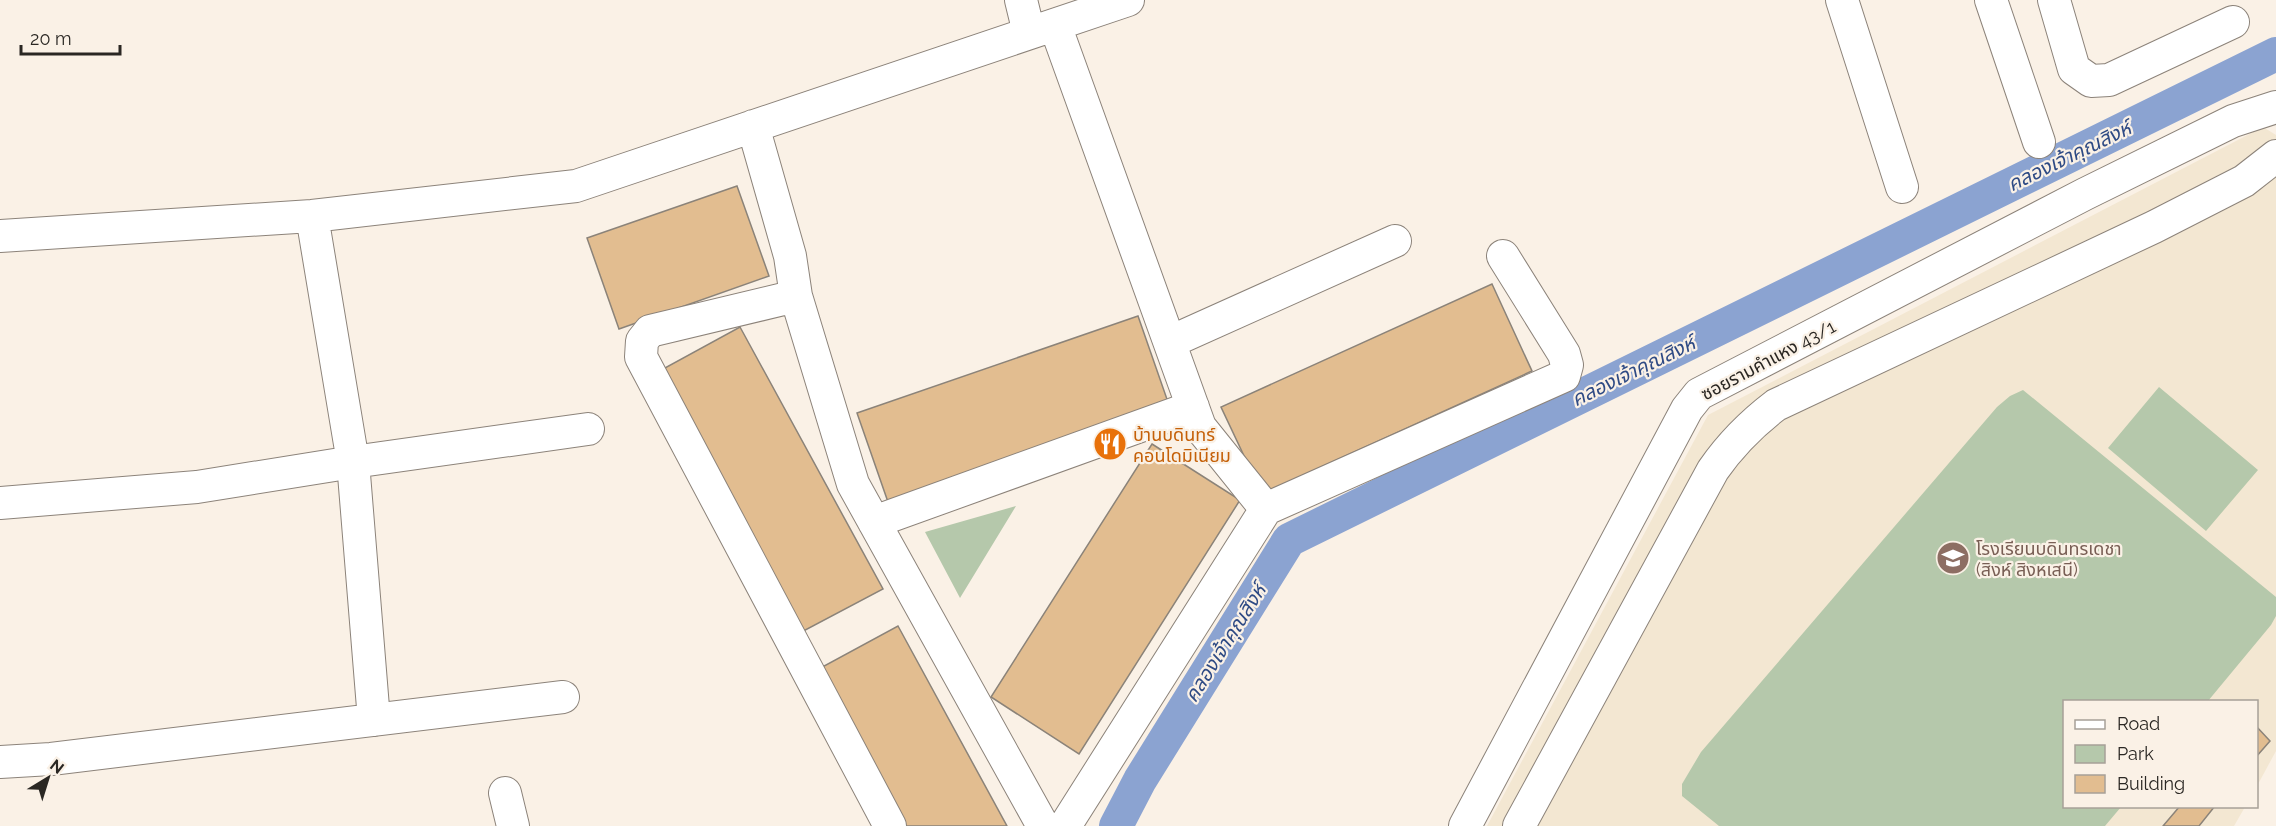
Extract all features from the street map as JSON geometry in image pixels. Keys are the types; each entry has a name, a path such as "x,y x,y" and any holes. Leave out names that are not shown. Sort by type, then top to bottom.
{"street":[{"path":"1021,0 1042,29 1170,342 1200,427 1266,509"},
{"path":"0,236 312,216 576,186 1128,0"},
{"path":"1842,0 1902,187"},
{"path":"1991,0 2039,142"},
{"path":"2054,0 2074,69 2091,81 2109,80 2233,22"},
{"name":"ซอยรามคำแหง 43/1","path":"1465,826 1687,409 1699,394 2085,194 2234,121 2276,107"},
{"path":"753,126 790,256 796,296 853,484 1043,826"},
{"path":"1519,826 1713,470 1729,447 1758,418 1776,405 2173,218 2244,181 2276,156"},
{"path":"312,216 353,462 374,720"},
{"path":"1170,342 1395,241"},
{"path":"1065,826 1266,509 1564,376 1567,365 1564,354 1503,256"},
{"path":"796,296 650,331 642,341 641,357 890,826"},
{"path":"874,522 1193,407"},
{"path":"0,503 196,487 588,429"},
{"path":"0,762 51,759 563,697"},
{"path":"505,793 513,826"}],"shaded area":[{"name":"โรงเรียนบดินทรเดชา (สิงห์ สิงหเสนี)","path":"2263,127 2276,135 2276,751 2258,784 2258,700 2063,700 2063,808 2244,808 2234,826 1487,826 1708,415"}],"green space":[{"path":"2159,387 2258,470 2206,531 2108,448"},
{"path":"2023,390 2276,597 2276,616 2271,625 2209,700 2063,700 2063,808 2120,808 2105,826 1719,826 1682,796 1682,784 1701,752 1997,407 2010,396"},
{"path":"1016,506 960,598 925,532"}],"building":[{"path":"737,186 769,276 619,329 587,238"},
{"path":"1492,284 1532,371 1262,494 1221,407"},
{"path":"1138,316 1169,405 888,502 857,413"},
{"path":"740,327 883,589 794,636 652,375"},
{"path":"1152,444 1240,500 1079,754 991,697"},
{"path":"898,626 1007,826 897,826 813,672"},
{"path":"2258,728 2270,741 2258,755"},
{"path":"2178,808 2213,808 2199,826 2163,826"}],"waterway":[{"name":"คลองเจ้าคุณสิงห์","path":"1116,826 1140,780 1289,540 2276,54"}],"place":[{"name":"บ้านบดินทร์ คอนโดมิเนียม","path":"1110,444"},
{"name":"โรงเรียนบดินทรเดชา (สิงห์ สิงหเสนี)","path":"1953,558"}]}
